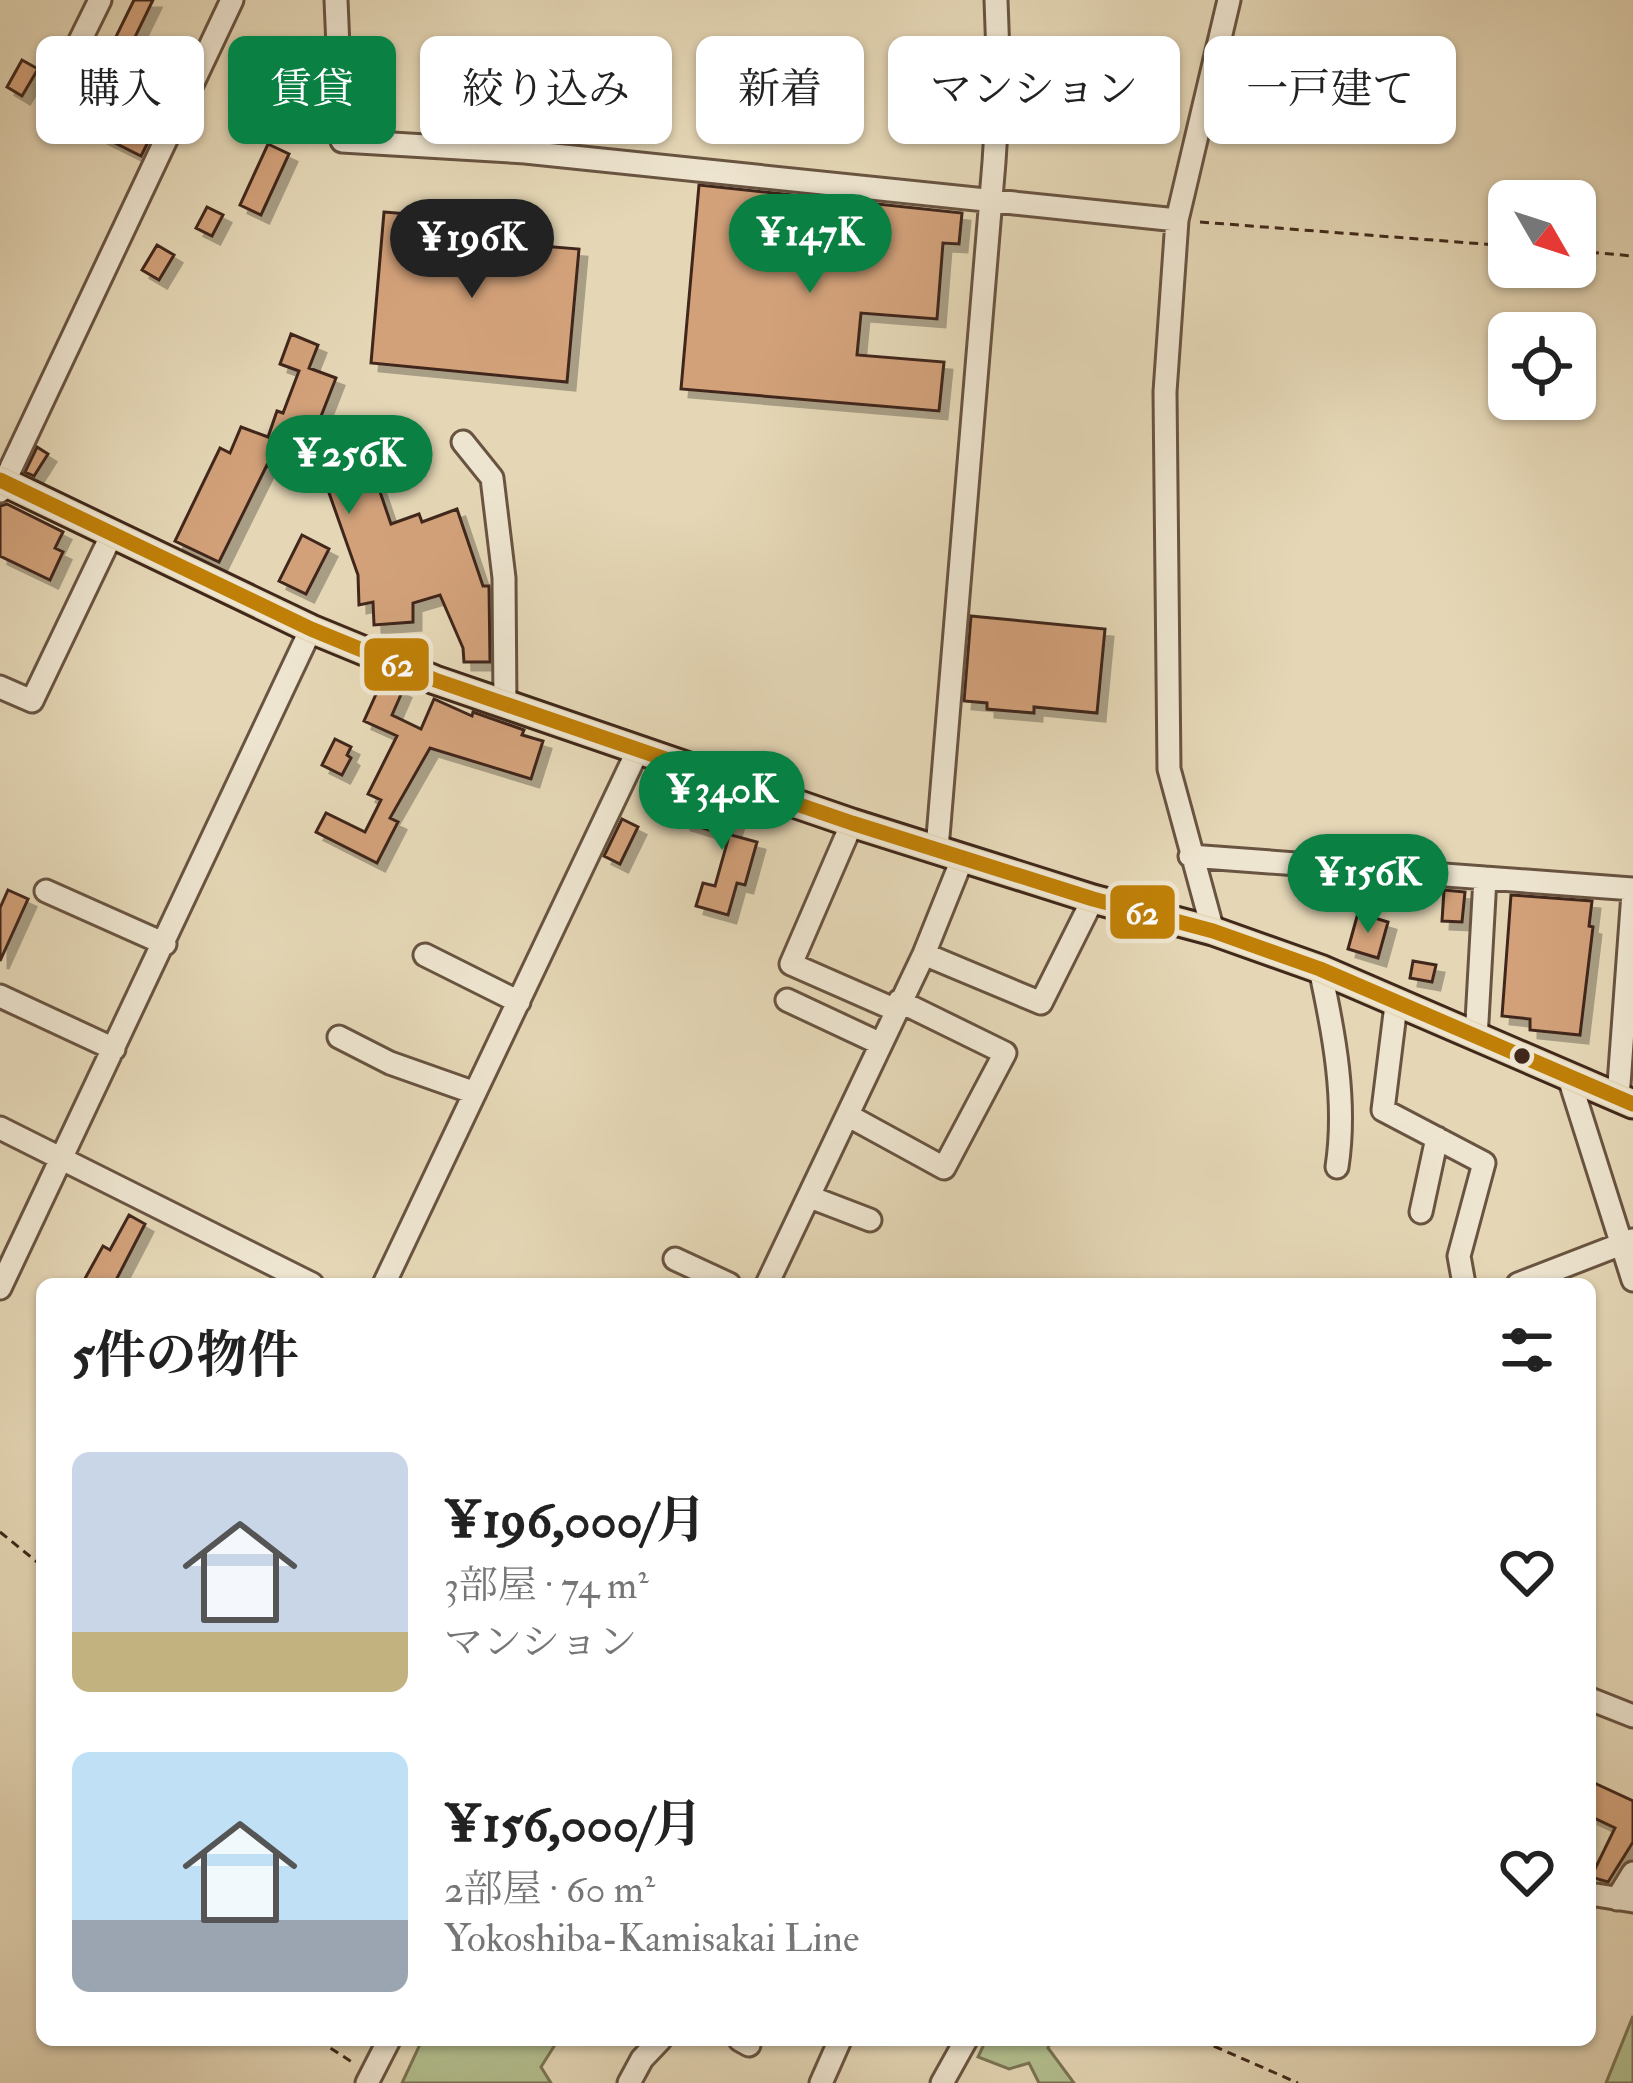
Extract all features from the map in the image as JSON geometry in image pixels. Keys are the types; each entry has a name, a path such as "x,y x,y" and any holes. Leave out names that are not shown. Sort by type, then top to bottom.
{"main road":[{"path":"1,484 311,629 505,705 851,823 1093,899 1213,931 1320,969 1625,1101"}],"street":[{"path":"82,36 100,0"},
{"path":"204,59 232,0"},
{"path":"337,0 342,141 525,152 1177,220"},
{"path":"770,1278 924,954 950,853 999,83 996,0"},
{"path":"1213,931 1169,769 1165,392 1177,220 1229,0"},
{"path":"1,484 163,144"},
{"path":"464,442 492,478 504,578 505,705"},
{"path":"0,687 32,701 111,536"},
{"path":"0,1288 311,629"},
{"path":"387,1278 637,752"},
{"path":"848,1116 944,1168 1005,1053 791,964 851,823"},
{"path":"1190,856 1633,891 1625,1101"},
{"path":"1476,1039 1485,878"},
{"path":"46,891 165,944"},
{"path":"924,954 1041,1003 1093,899"},
{"path":"425,955 518,1002"},
{"path":"1320,969 1334,1034 1343,1128 1337,1167"},
{"path":"0,996 114,1049"},
{"path":"787,1000 881,1044"},
{"path":"1396,1005 1383,1110 1484,1163 1460,1256 1463,1278"},
{"path":"339,1037 390,1063 476,1093"},
{"path":"1570,1078 1627,1242 1633,1280"},
{"path":"0,1128 300,1278"},
{"path":"1420,1212 1437,1138"},
{"path":"809,1197 871,1220"},
{"path":"1534,1278 1627,1242"},
{"path":"675,1259 717,1278"},
{"path":"1596,1701 1633,1716"},
{"path":"1625,1900 1633,1873"},
{"path":"373,2080 387,2046"},
{"path":"629,2083 654,2046"},
{"path":"821,2083 837,2046"},
{"path":"942,2083 962,2046"}],"path":[{"path":"1177,220 1488,244"},
{"path":"1596,253 1633,256"},
{"path":"0,1532 36,1561"},
{"path":"326,2046 373,2080"},
{"path":"1214,2046 1297,2083"}],"green space":[{"path":"1633,2016 1633,2083 1606,2083"},
{"path":"419,2046 554,2046 541,2067 551,2083 402,2083"},
{"path":"983,2046 1049,2046 1074,2083 1039,2083 1029,2063 1009,2069 978,2057"}],"building":[{"path":"134,0 153,0 135,36 116,36"},
{"path":"22,60 36,68 22,96 7,87"},
{"path":"117,144 147,144 141,156"},
{"path":"268,144 289,154 261,215 240,205"},
{"path":"699,185 962,213 959,244 943,243 937,319 861,313 857,355 944,362 939,411 681,389"},
{"path":"207,207 223,215 212,236 196,228"},
{"path":"384,212 470,219 468,240 579,249 567,382 371,363"},
{"path":"157,245 174,255 159,280 142,270"},
{"path":"291,334 318,345 309,368 336,378 318,424 333,430 321,463 365,448 391,524 419,514 422,522 457,509 483,586 489,586 490,662 464,662 463,648 440,595 413,603 413,622 374,625 373,602 359,605 358,575 304,422 284,472 267,465 219,562 175,541 220,448 230,453 241,427 268,437 277,411 283,413 299,371 280,364"},
{"path":"37,447 48,454 34,476 25,472"},
{"path":"7,504 63,532 55,548 63,552 50,580 0,556 0,506"},
{"path":"302,535 329,549 306,594 279,581"},
{"path":"971,616 1105,629 1097,713 1034,707 1034,713 987,709 987,703 964,701"},
{"path":"382,681 403,690 392,715 421,729 434,699 543,741 531,779 430,748 390,818 398,822 377,863 316,832 326,813 365,832 381,800 368,794 397,736 364,721"},
{"path":"335,739 351,747 342,775 322,765"},
{"path":"654,774 673,781 668,797 648,791"},
{"path":"691,796 739,811 731,835 757,842 745,885 737,883 728,915 696,906 703,883 715,886 729,836 683,822"},
{"path":"622,819 638,827 620,864 604,856"},
{"path":"8,890 28,899 0,961 0,908"},
{"path":"1444,890 1465,892 1462,922 1442,921"},
{"path":"1511,895 1592,901 1580,1035 1530,1030 1530,1019 1502,1016"},
{"path":"1358,913 1388,922 1378,958 1348,949"},
{"path":"1413,961 1436,965 1432,982 1410,978"},
{"path":"129,1215 145,1224 117,1278 85,1278 103,1246 110,1250"},
{"path":"1596,1784 1633,1801 1633,1842 1608,1882 1596,1878 1596,1867 1615,1828 1596,1819"}],"transit line":[{"name":"62","path":"0,480 311,629 435,680 852,823 1093,899 1213,931 1320,969 1633,1104"}]}
